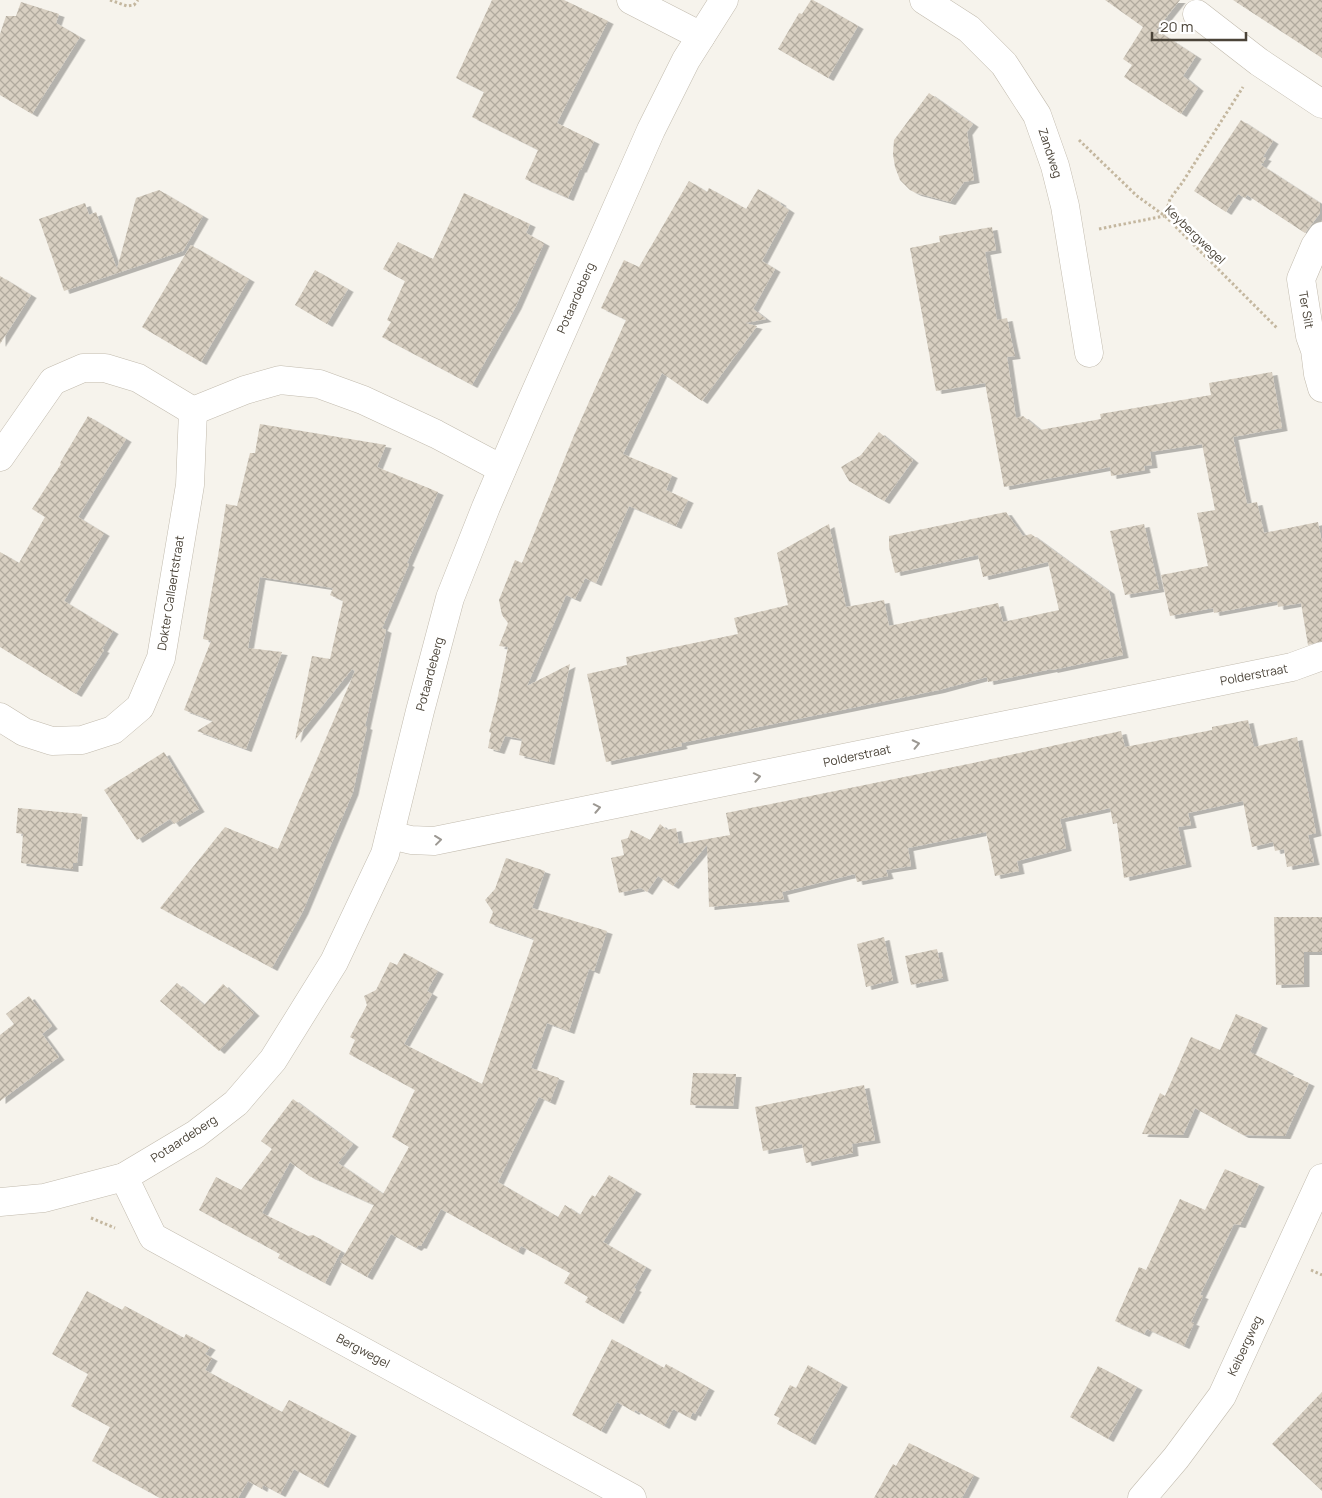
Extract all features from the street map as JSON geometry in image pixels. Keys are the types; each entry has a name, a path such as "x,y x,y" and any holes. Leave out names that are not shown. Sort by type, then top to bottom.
{"street":[{"path":"630,0 701,36"},
{"name":"Potaardeberg","path":"0,1202 44,1198 124,1177 196,1134 236,1103 273,1060 334,962 385,854 450,598 502,469 651,130 686,60 724,0"},
{"name":"Zandweg","path":"924,0 969,29 1004,64 1037,115 1055,166 1064,206 1089,353"},
{"path":"1196,14 1259,62 1322,104"},
{"name":"Ter Silt","path":"1322,236 1315,246 1301,278 1310,336 1315,350 1322,388"},
{"path":"0,457 53,381 83,368 106,368 138,378 193,411 244,390 280,380 320,384 363,400 502,469"},
{"name":"Dokter Callaertstraat","path":"0,717 24,732 52,741 82,740 113,730 140,707 161,658 190,485 193,411"},
{"name":"Polderstraat","path":"390,835 411,840 434,841 1292,667 1322,656"},
{"path":"124,1177 153,1237"},
{"name":"Keibergweg","path":"1142,1498 1176,1458 1222,1396 1322,1178"},
{"name":"Bergwegel","path":"153,1237 632,1498"}],"path":[{"path":"110,0 127,6 134,5 138,0"},
{"path":"1069,235 1164,216 1170,199 1259,62"},
{"name":"Keybergwegel","path":"1076,137 1136,196 1164,216 1293,344 1315,350"},
{"path":"86,1216 136,1237 153,1237"}],"building":[{"path":"492,0 564,0 608,21 557,123 594,141 568,198 525,179 538,150 472,117 484,92 456,78"},
{"path":"811,0 858,26 828,78 778,49 799,13 802,14"},
{"path":"1105,0 1180,0 1156,30 1196,56 1183,76 1198,88 1181,114 1124,77 1132,65 1123,59 1143,27"},
{"path":"1233,0 1322,0 1322,58"},
{"path":"21,2 59,14 56,23 80,37 32,114 0,95 0,34 6,16 16,16"},
{"path":"929,93 973,124 967,132 974,180 964,182 950,202 910,190 900,180 895,167 893,154 894,140"},
{"path":"1241,120 1273,141 1263,157 1266,158 1261,165 1320,203 1320,213 1305,233 1247,195 1245,198 1238,194 1226,212 1194,191"},
{"path":"689,181 707,192 709,188 746,209 758,189 789,210 762,261 775,269 753,309 766,319 745,323 757,326 702,401 662,373 623,454 672,475 666,490 688,500 676,526 629,506 596,583 585,578 575,599 566,595 527,686 570,664 549,762 519,755 522,739 505,736 499,751 488,748 491,733 489,732 508,647 499,646 508,623 502,615 499,600 515,560 522,563 575,433 626,320 601,308 624,260 639,267"},
{"path":"159,190 203,216 183,251 64,291 39,219 85,203 89,215 96,212 117,269 136,198"},
{"path":"464,193 530,224 526,233 544,243 516,306 472,385 382,337 391,322 387,320 405,281 383,269 390,256 398,242 433,259"},
{"path":"992,227 996,250 985,252 997,320 1007,318 1015,356 1007,357 1016,418 1023,416 1040,430 1101,419 1100,414 1211,395 1209,383 1272,372 1282,428 1233,437 1247,504 1257,502 1264,533 1318,522 1322,543 1322,641 1308,645 1301,603 1278,607 1277,601 1214,613 1213,608 1170,616 1161,575 1208,566 1197,513 1215,510 1202,444 1150,452 1152,465 1144,466 1145,470 1111,476 1110,467 1004,487 985,383 936,391 910,248 940,242 939,236"},
{"path":"191,245 249,279 201,362 142,327"},
{"path":"315,270 348,289 327,324 295,305"},
{"path":"0,276 31,295 0,344"},
{"path":"88,416 126,439 78,517 104,533 64,601 113,631 102,649 104,650 76,694 0,647 0,552 19,563 45,517 32,509 61,464"},
{"path":"260,424 386,445 377,467 438,492 407,563 409,564 382,628 386,630 353,792 303,911 272,968 160,908 225,827 278,849 355,671 352,669 295,740 312,656 330,659 343,601 330,595 333,588 260,577 248,648 282,652 246,749 197,731 213,721 184,710 211,641 203,639 226,504 237,506 250,453 255,453"},
{"path":"879,432 913,460 884,501 849,481 841,467 861,455"},
{"path":"1006,512 1023,536 1031,534 1109,591 1123,655 988,682 987,677 939,690 681,743 682,746 606,762 587,674 627,665 626,657 738,634 734,618 788,605 777,553 829,524 846,607 884,600 889,626 998,603 1003,622 1059,610 1048,562 983,577 978,555 895,573 889,547 889,536"},
{"path":"1144,524 1159,589 1125,595 1110,531"},
{"path":"1248,720 1254,747 1297,737 1316,833 1308,835 1314,862 1287,867 1284,849 1275,851 1273,842 1252,847 1243,801 1188,813 1191,825 1178,827 1186,864 1124,878 1117,823 1113,824 1110,808 1060,819 1066,848 1017,861 1019,871 995,876 986,832 908,848 911,866 886,870 888,876 857,882 855,874 782,892 784,899 709,907 707,845 673,886 658,876 647,892 641,888 619,893 611,858 624,855 621,840 628,838 631,830 650,840 660,824 667,830 676,828 679,844 730,835 726,813 1121,731 1125,747 1212,730 1212,727"},
{"path":"164,752 199,809 174,824 170,819 137,840 104,790"},
{"path":"18,808 82,814 77,863 73,863 73,869 21,863 23,834 16,833"},
{"path":"506,858 545,871 532,908 607,931 594,971 589,969 569,1031 547,1023 531,1068 559,1078 550,1102 539,1097 498,1182 558,1217 565,1205 580,1215 592,1195 595,1197 609,1175 636,1191 603,1242 646,1267 618,1321 585,1302 588,1297 564,1283 570,1273 521,1246 518,1252 441,1209 421,1246 419,1245 416,1248 391,1234 367,1277 340,1262 374,1205 309,1176 290,1162 262,1213 308,1236 313,1235 341,1251 325,1283 278,1258 280,1254 199,1210 216,1177 241,1190 272,1149 261,1141 293,1099 353,1144 338,1163 383,1194 409,1147 392,1137 415,1090 349,1054 355,1040 350,1037 367,1005 364,996 376,990 390,962 397,965 404,953 438,971 427,991 432,994 404,1044 482,1084 534,939 489,923 493,912 485,900 495,889"},
{"path":"1274,917 1322,917 1322,952 1304,952 1304,984 1276,985"},
{"path":"884,937 893,980 866,987 857,944"},
{"path":"937,949 943,978 911,985 905,956"},
{"path":"177,983 204,1005 223,984 254,1013 219,1051 160,1001"},
{"path":"29,996 52,1026 42,1034 59,1057 0,1101 0,1035 14,1024 6,1014"},
{"path":"1236,1014 1262,1025 1250,1052 1309,1083 1285,1136 1243,1135 1195,1108 1183,1135 1142,1134 1160,1093 1165,1096 1191,1037 1220,1050"},
{"path":"693,1073 736,1074 733,1106 690,1105"},
{"path":"864,1085 875,1140 852,1144 853,1153 806,1163 802,1144 763,1151 755,1107"},
{"path":"1225,1169 1259,1184 1240,1225 1234,1224 1200,1295 1203,1296 1191,1322 1194,1323 1184,1346 1147,1329 1144,1334 1115,1321 1139,1267 1146,1270 1180,1199 1205,1210"},
{"path":"87,1291 122,1310 125,1306 184,1338 186,1334 210,1347 205,1354 212,1358 205,1370 282,1412 289,1400 351,1433 323,1485 294,1469 280,1494 263,1485 262,1489 248,1481 238,1498 160,1498 92,1461 110,1427 71,1406 88,1374 52,1354"},
{"path":"612,1339 664,1368 666,1364 709,1388 695,1414 693,1412 690,1418 673,1409 664,1426 617,1402 601,1431 572,1415"},
{"path":"808,1365 842,1384 810,1442 777,1424 780,1418 774,1415 790,1385 796,1388"},
{"path":"1098,1366 1137,1387 1108,1439 1070,1417"},
{"path":"1322,1392 1322,1491 1272,1444"},
{"path":"909,1443 974,1475 962,1498 874,1498 893,1464 896,1466"}]}
